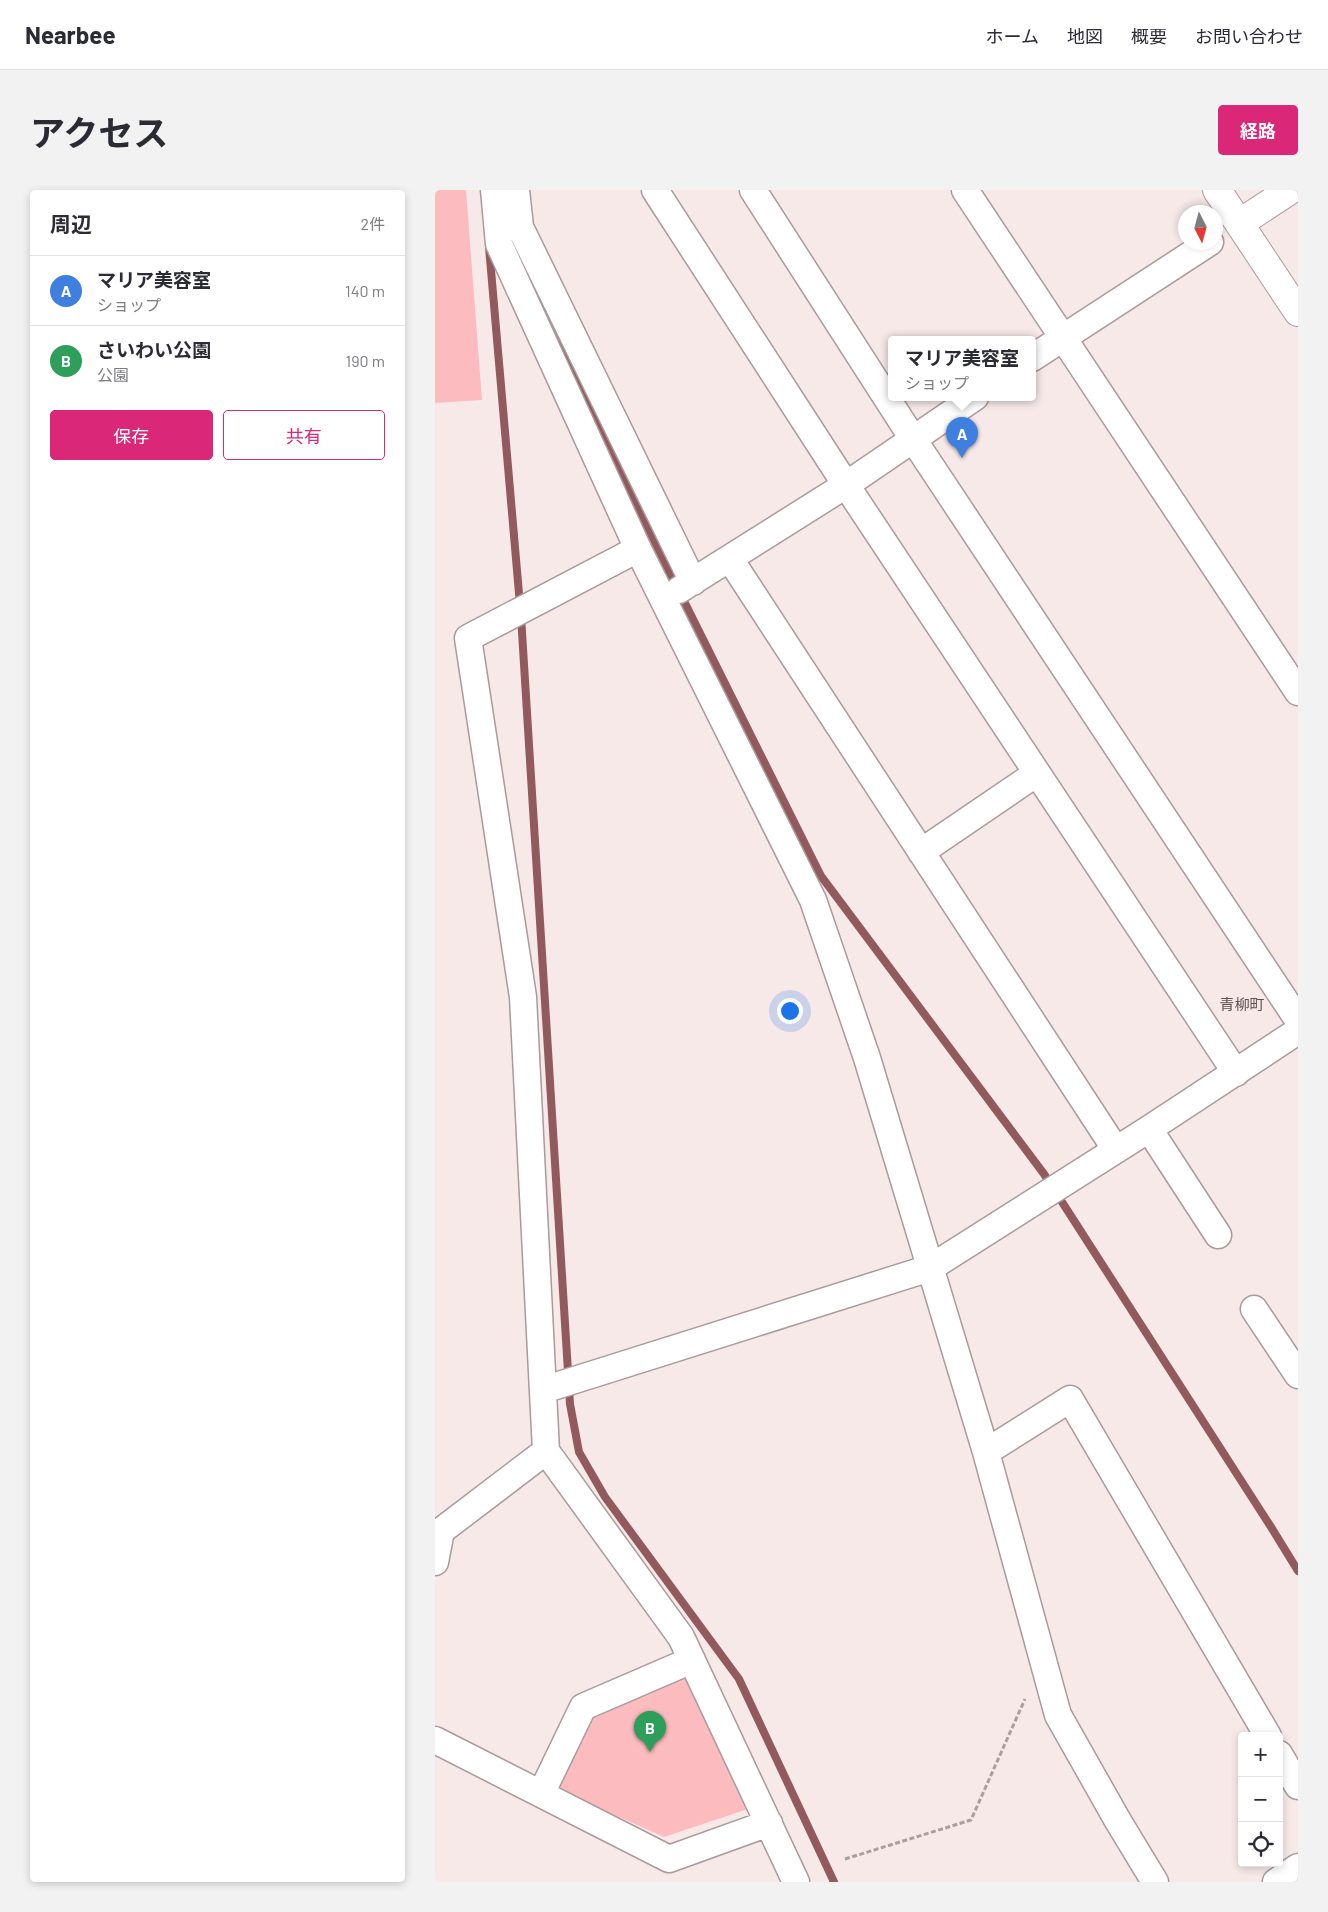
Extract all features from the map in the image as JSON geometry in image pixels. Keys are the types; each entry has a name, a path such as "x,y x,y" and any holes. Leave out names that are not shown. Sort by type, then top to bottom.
{"street":[{"path":"494,190 499,244 638,549 813,900 867,1058 987,1452 1058,1715 1155,1882"},
{"path":"516,190 520,227 693,582"},
{"path":"655,190 846,485 1236,1073"},
{"path":"753,190 888,400"},
{"path":"965,190 1298,692"},
{"path":"1217,190 1298,312"},
{"path":"1223,234 1290,190"},
{"path":"1036,355 1198,250"},
{"path":"889,401 1298,1020"},
{"path":"663,600 846,485 969,401"},
{"path":"638,549 468,638 523,997 546,1451 681,1637 796,1882"},
{"path":"730,559 1117,1150"},
{"path":"921,852 1037,773"},
{"path":"543,1390 930,1268 1149,1130 1298,1032"},
{"path":"1149,1130 1218,1235"},
{"path":"1254,1309 1298,1375"},
{"path":"987,1452 1070,1399 1266,1732"},
{"path":"435,1562 441,1531 546,1451"},
{"path":"541,1794 583,1707 693,1660"},
{"path":"435,1740 669,1859 769,1823"},
{"path":"1283,1761 1298,1786"},
{"path":"1276,1882 1298,1867"}],"path":[{"path":"845,1859 971,1820 1043,1660"}],"shaded area":[{"path":"435,190 466,190 482,400 435,403"},
{"path":"686,1673 754,1807 664,1837 556,1789 591,1715"}],"waterway":[{"path":"489,247 520,605"},
{"path":"525,267 579,385 668,569 821,876 1044,1174 1298,1571"},
{"path":"521,616 570,1404 579,1452 605,1497 739,1679 834,1882"}],"place":[{"name":"マリア美容室","path":"962,458"},
{"name":"さいわい公園","path":"650,1752"}],"district":[{"name":"青柳町","path":"1242,1005"}]}
